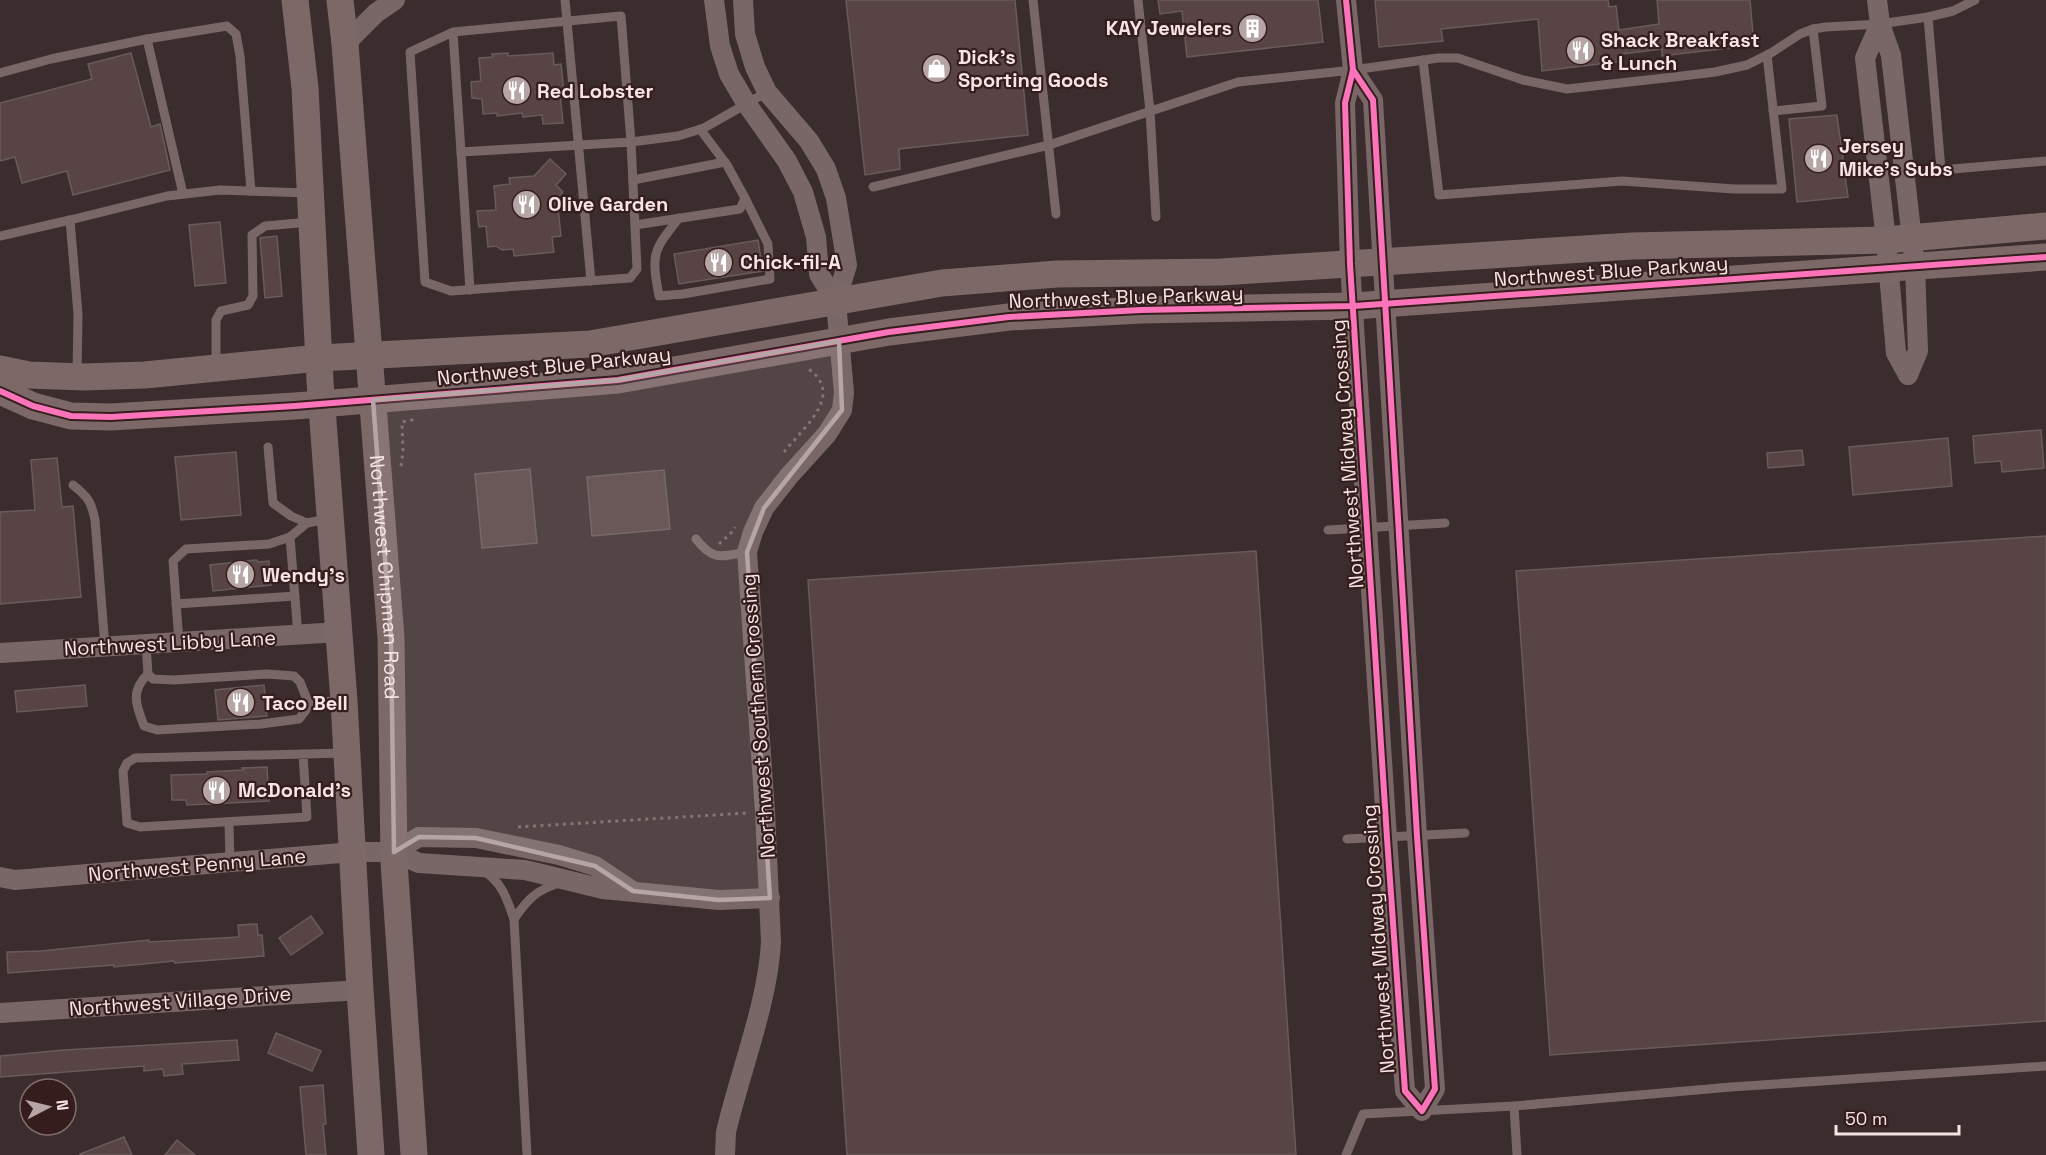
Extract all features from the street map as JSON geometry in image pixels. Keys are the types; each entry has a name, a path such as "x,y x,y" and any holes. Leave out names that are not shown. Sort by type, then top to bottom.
{"street":[{"path":"296,0 306,88 322,405 319,521 340,633 371,1155"},
{"name":"Northwest Chipman Road","path":"340,0 391,638 394,852 414,1155"},
{"path":"345,44 376,13 395,0"},
{"name":"Northwest Southern Crossing","path":"714,0 720,46 729,74 746,104 787,161 803,192 816,237 819,274 836,302"},
{"name":"Northwest Southern Crossing","path":"725,1155 726,1132 770,960 770,898 747,552 764,508 827,434 842,410 844,393 836,302 848,265 836,198 826,169 809,141 767,92 755,67 746,34 743,0"},
{"name":"Northwest Midway Crossing","path":"1346,0 1353,70 1345,103 1350,264 1387,838 1405,1091 1422,1111 1435,1089 1417,836 1373,100 1353,70"},
{"path":"1877,0 1880,24 1890,55 1899,238 1888,269 1896,353 1908,375 1918,351 1915,266 1899,238"},
{"name":"Northwest Blue Parkway","path":"0,369 29,375 77,377 145,375 319,358 590,344 942,284 1057,274 1221,272 1632,246 1899,238 2046,226"},
{"name":"Northwest Blue Parkway","path":"0,391 33,406 71,416 111,417 322,405 618,380 889,332 1009,318 1141,310 1354,306 2046,257"},
{"name":"Northwest Libby Lane","path":"0,653 340,633"},
{"path":"394,852 419,837 476,838 559,855 595,866 633,891"},
{"name":"Northwest Penny Lane","path":"0,877 15,880 353,852 394,852"},
{"path":"394,852 419,863 525,870 603,889 719,900 770,898"},
{"name":"Northwest Village Drive","path":"0,1013 360,990"}],"lane":[{"path":"565,0 591,281"},
{"path":"1033,0 1056,214"},
{"path":"1138,0 1150,111 1156,217"},
{"path":"873,187 1048,145 1238,82 1438,58 1458,58 1523,80 1567,89 1715,72 1747,65 1800,34 1814,29 1880,24 1928,17 1953,11 1975,0"},
{"path":"621,16 631,142 637,269 630,278 451,291 425,282 410,52 453,32 621,16"},
{"path":"1928,17 1941,170 2046,161"},
{"path":"0,73 51,59 147,39 227,26 236,34 240,56 250,191"},
{"path":"1773,111 1822,106 1814,29"},
{"path":"453,32 470,290"},
{"path":"147,39 183,194"},
{"path":"1423,60 1439,195 1622,181 1734,189 1782,189 1767,55"},
{"path":"461,152 631,142 678,136 700,129 767,92"},
{"path":"680,218 658,246 653,268 659,296 770,279 768,244 725,162 700,129"},
{"path":"633,180 725,162"},
{"path":"0,236 167,196 220,190 311,194"},
{"path":"635,225 740,209 745,198"},
{"path":"70,220 78,314 77,377"},
{"path":"217,368 216,320 221,310 248,305 253,296 252,235 265,226 312,222"},
{"path":"268,447 273,502 291,516 319,521"},
{"path":"73,485 92,504 105,647"},
{"path":"179,642 173,561 186,549 269,544 290,537 319,521"},
{"path":"1328,530 1445,523"},
{"path":"290,537 298,635"},
{"path":"696,539 708,553 717,557 747,552"},
{"path":"176,604 295,596"},
{"path":"146,644 148,674 153,679 267,674 294,676 300,682 308,702 306,710 299,719 261,724 157,730 144,726 138,711 136,694 138,684 148,674"},
{"path":"308,702 344,701"},
{"path":"303,754 307,817 140,827 127,823 123,771 127,763 135,758 303,754 347,753"},
{"path":"229,823 230,862"},
{"path":"1347,839 1465,833"},
{"path":"472,865 490,875 504,891 514,919 527,1155"},
{"path":"514,919 529,897 539,890 570,881"},
{"path":"1346,1155 1363,1114 1514,1106 1731,1086 2046,1066"},
{"path":"1514,1106 1517,1155"}],"path":[{"path":"783,454 822,405 824,392 818,375 806,367"},
{"path":"400,470 403,451 402,422 413,421 423,416"},
{"path":"708,553 731,533 737,523"},
{"path":"516,827 765,812"}],"highlighted area":[{"path":"839,341 842,410 764,508 747,552 770,898 719,900 633,891 595,866 476,838 419,837 394,852 391,638 373,400 618,380"}],"building":[{"name":"Dick's Sporting Goods","path":"846,0 1015,0 1028,135 899,149 900,169 865,175"},
{"name":"KAY Jewelers","path":"1158,0 1318,0 1323,42 1187,57 1182,11 1160,14"},
{"path":"1375,0 1608,0 1609,7 1616,6 1619,30 1659,24 1657,0 1750,0 1754,45 1662,56 1662,49 1622,54 1623,61 1542,71 1538,19 1441,29 1443,41 1379,47"},
{"path":"131,53 151,127 160,124 170,170 73,195 67,171 22,183 15,157 0,161 0,103 92,79 88,64"},
{"name":"Red Lobster","path":"508,53 508,56 553,53 554,65 561,64 564,94 560,94 563,123 543,124 542,115 523,117 522,113 497,116 497,113 483,114 482,99 472,98 471,82 481,81 479,58"},
{"name":"Jersey Mike's Subs","path":"1837,115 1848,197 1797,202 1789,119"},
{"name":"Olive Garden","path":"550,159 566,174 556,185 563,192 557,198 561,236 552,237 554,252 514,256 513,249 502,250 496,246 488,247 486,226 479,227 477,211 496,210 494,186 510,184 509,178 534,176"},
{"path":"220,222 226,283 195,286 189,225"},
{"path":"277,236 282,296 265,298 260,238"},
{"name":"Chick-fil-A","path":"758,240 763,271 679,284 674,254"},
{"path":"2041,430 2044,468 2002,472 2001,461 1975,463 1973,436"},
{"path":"1948,438 1952,486 1853,495 1849,447"},
{"path":"1802,450 1804,465 1768,468 1767,453"},
{"path":"236,452 241,515 181,520 175,457"},
{"path":"57,458 62,507 73,506 81,597 0,604 0,512 35,510 31,460"},
{"path":"530,469 537,543 482,548 475,474"},
{"path":"664,470 670,529 592,536 587,477"},
{"path":"2046,536 2046,1021 1550,1055 1516,571"},
{"path":"1256,551 1296,1155 847,1155 808,580"},
{"name":"Wendy's","path":"257,560 258,562 269,561 271,585 213,591 210,565"},
{"path":"85,685 87,706 17,712 15,691"},
{"name":"Taco Bell","path":"264,685 267,716 218,720 215,690"},
{"path":"267,767 269,801 187,805 186,800 172,800 171,775 207,774 207,772"},
{"path":"311,916 323,933 291,955 279,938"},
{"path":"257,924 258,935 262,935 264,956 8,973 7,952 41,951 149,940 149,942 239,937 238,925"},
{"path":"276,1033 321,1051 312,1071 268,1053"},
{"path":"237,1040 239,1060 182,1064 183,1074 164,1076 163,1069 144,1071 144,1066 0,1077 0,1056"},
{"path":"323,1085 326,1155 306,1155 300,1087"},
{"path":"124,1137 132,1155 80,1155 80,1154"},
{"path":"177,1140 195,1155 165,1155"}],"cycle path":[{"path":"1346,0 1353,70 1345,103 1350,264 1387,838 1405,1091 1422,1111 1435,1089 1417,836 1373,100 1353,70"},
{"path":"0,391 33,406 71,416 111,417 295,406 618,380 889,332 1009,317 1141,310 1354,306 2046,257"}],"place":[{"name":"KAY Jewelers","path":"1253,28"},
{"name":"Shack Breakfast & Lunch","path":"1580,51"},
{"name":"Dick's Sporting Goods","path":"937,68"},
{"name":"Red Lobster","path":"516,91"},
{"name":"Jersey Mike's Subs","path":"1818,158"},
{"name":"Olive Garden","path":"527,204"},
{"name":"Chick-fil-A","path":"719,262"},
{"name":"Wendy's","path":"241,575"},
{"name":"Taco Bell","path":"241,703"},
{"name":"McDonald's","path":"217,790"}]}
